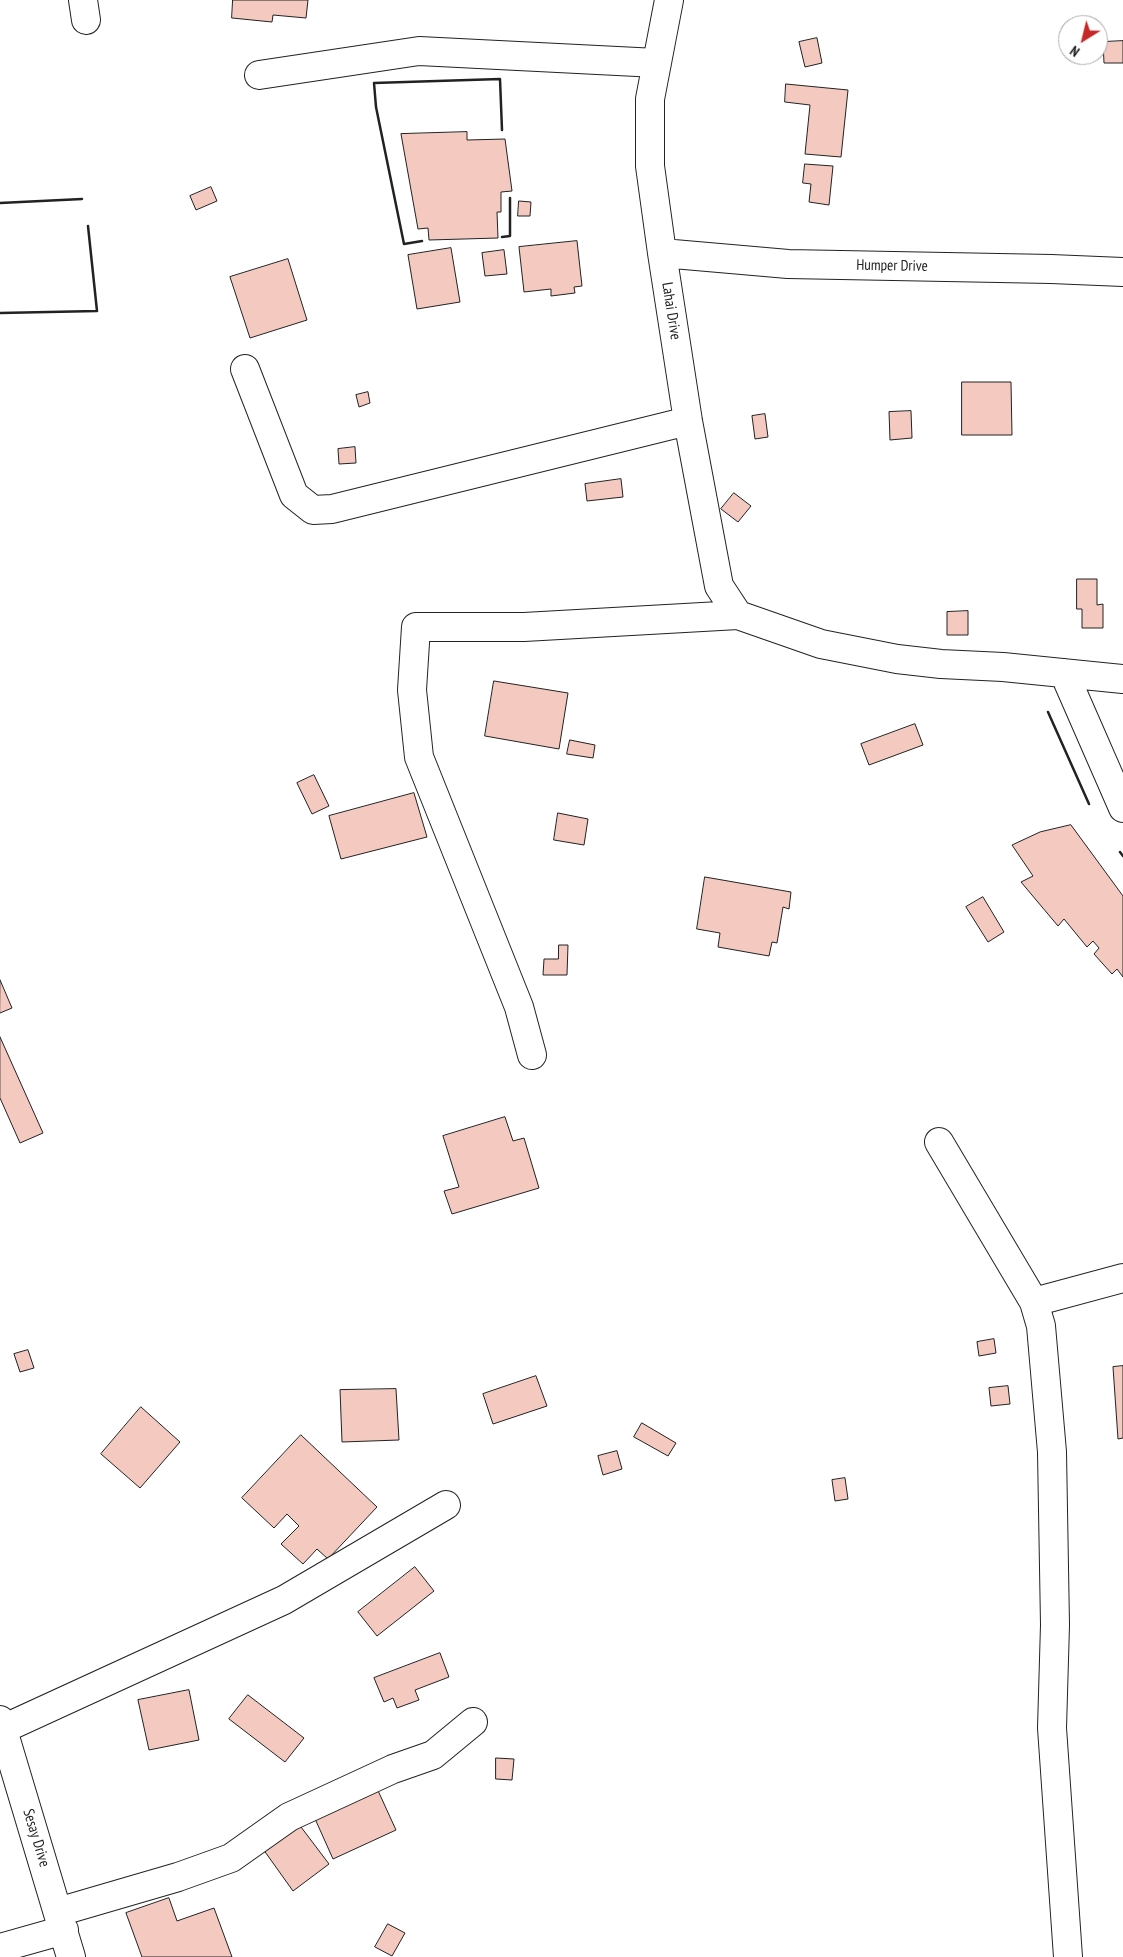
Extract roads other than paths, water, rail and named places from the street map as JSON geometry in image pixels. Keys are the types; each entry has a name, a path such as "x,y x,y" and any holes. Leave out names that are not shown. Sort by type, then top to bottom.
{"street":[{"name":"Lahai Drive","path":"669,0 650,99 650,166 688,421 719,586 738,615"},
{"path":"259,75 419,51 657,63"},
{"name":"Humper Drive","path":"662,253 797,264 1123,272"},
{"path":"245,368 294,495 313,510 332,509 688,421"},
{"path":"532,1055 519,1007 419,757 412,690 416,627 524,627 738,615 821,644 897,659 1123,679"},
{"path":"1064,673 1123,808"},
{"path":"939,1142 1034,1302 1042,1326 1052,1452 1055,1625 1052,1728 1068,1957"},
{"path":"1034,1302 1123,1278"},
{"path":"2,1724 284,1600 446,1505"},
{"path":"0,1948 61,1921 231,1858 289,1817 393,1769 433,1755 473,1722"},
{"name":"Sesay Drive","path":"2,1724 71,1957"}]}
